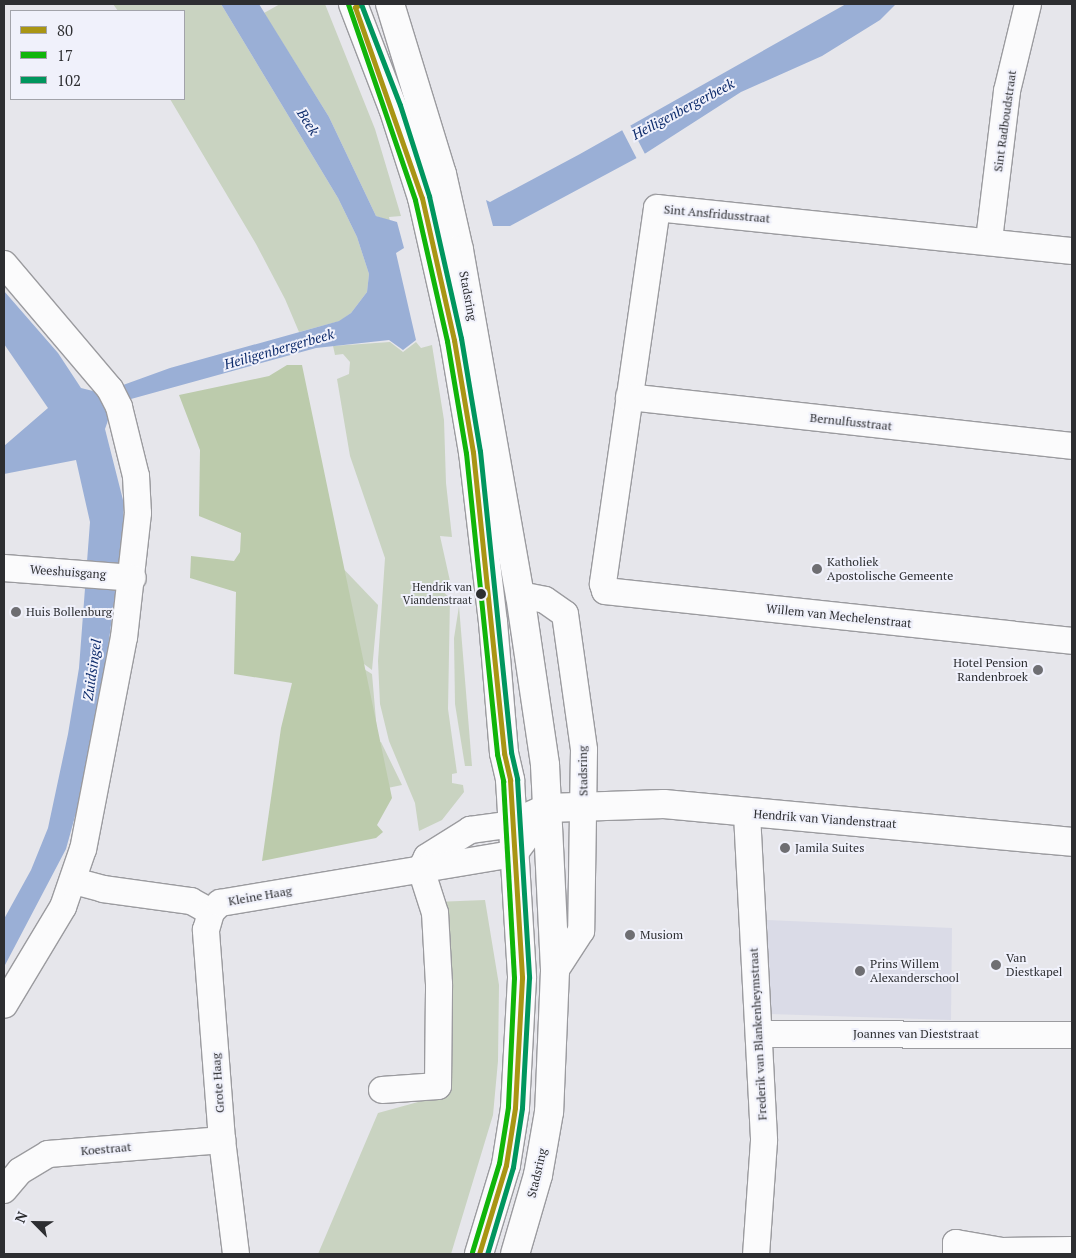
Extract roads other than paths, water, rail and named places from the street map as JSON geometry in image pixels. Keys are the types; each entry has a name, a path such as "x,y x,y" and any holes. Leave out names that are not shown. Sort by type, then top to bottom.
{"main road":[{"name":"Stadsring","path":"390,4 439,165 459,250 520,595 548,808 556,971 549,1112 538,1175 515,1254"},
{"name":"Stadsring","path":"357,5 422,198 454,340 473,452 513,824 522,978 515,1108 506,1165 479,1254"},
{"name":"Hendrik van Viandenstraat","path":"548,808 664,804 747,814 938,828 1072,842"},
{"path":"513,824 548,808"}],"street":[{"name":"Sint Radboudstraat","path":"989,240 1006,91 1028,4"},
{"name":"Sint Ansfridusstraat","path":"606,592 603,584 657,208 989,240 1072,251"},
{"path":"4,264 114,398 136,476 138,513 123,576 109,726 90,825 74,881 40,947 4,1005"},
{"name":"Bernulfusstraat","path":"629,397 1072,446"},
{"name":"Weeshuisgang","path":"4,568 86,572 123,576"},
{"name":"Willem van Mechelenstraat","path":"606,592 1072,641"},
{"name":"Stadsring","path":"520,595 545,600 565,614 584,750 581,931 556,971"},
{"path":"514,854 548,808"},
{"name":"Frederik van Blankenheymstraat","path":"747,814 764,1141 756,1254"},
{"path":"382,1090 438,1086 439,984 435,913 421,869 427,857 470,830 513,824"},
{"name":"Kleine Haag","path":"74,881 104,889 191,901 211,912 220,903 514,854"},
{"name":"Grote Haag","path":"211,912 206,930 222,1140 236,1254"},
{"name":"Joannes van Dieststraat","path":"759,1034 1072,1034"},
{"name":"Koestraat","path":"4,1190 20,1171 48,1154 222,1140"},
{"path":"956,1254 956,1243 1002,1251 1072,1250"}],"water":[{"path":"221,4 259,4 329,117 376,216 397,222 404,248 396,253 416,340 403,350 389,340 316,348 131,399 111,412 105,429 124,504 121,561 111,568 116,587 104,678 82,791 66,849 4,967 4,919 31,870 48,828 68,734 79,668 90,522 76,460 4,474 4,446 48,408 4,344 4,291 58,353 81,388 101,393 170,368 339,321 351,313 367,292 369,274 357,237 338,198"},
{"name":"Heiligenbergerbeek","path":"846,4 896,4 880,20 822,56 741,92 646,153 510,226 493,226 486,200 490,202 580,154"}],"place":[{"name":"Katholiek Apostolische Gemeente","path":"817,569"},
{"name":"Hendrik van Viandenstraat","path":"481,594"},
{"name":"Huis Bollenburg","path":"16,612"},
{"name":"Hotel Pension Randenbroek","path":"1038,670"},
{"name":"Jamila Suites","path":"785,848"},
{"name":"Musiom","path":"630,935"},
{"name":"Van Diestkapel","path":"996,965"},
{"name":"Prins Willem Alexanderschool","path":"860,971"}],"water label":[{"name":"Beek","path":"308,122"},
{"name":"Zuidsingel","path":"92,670"}]}
